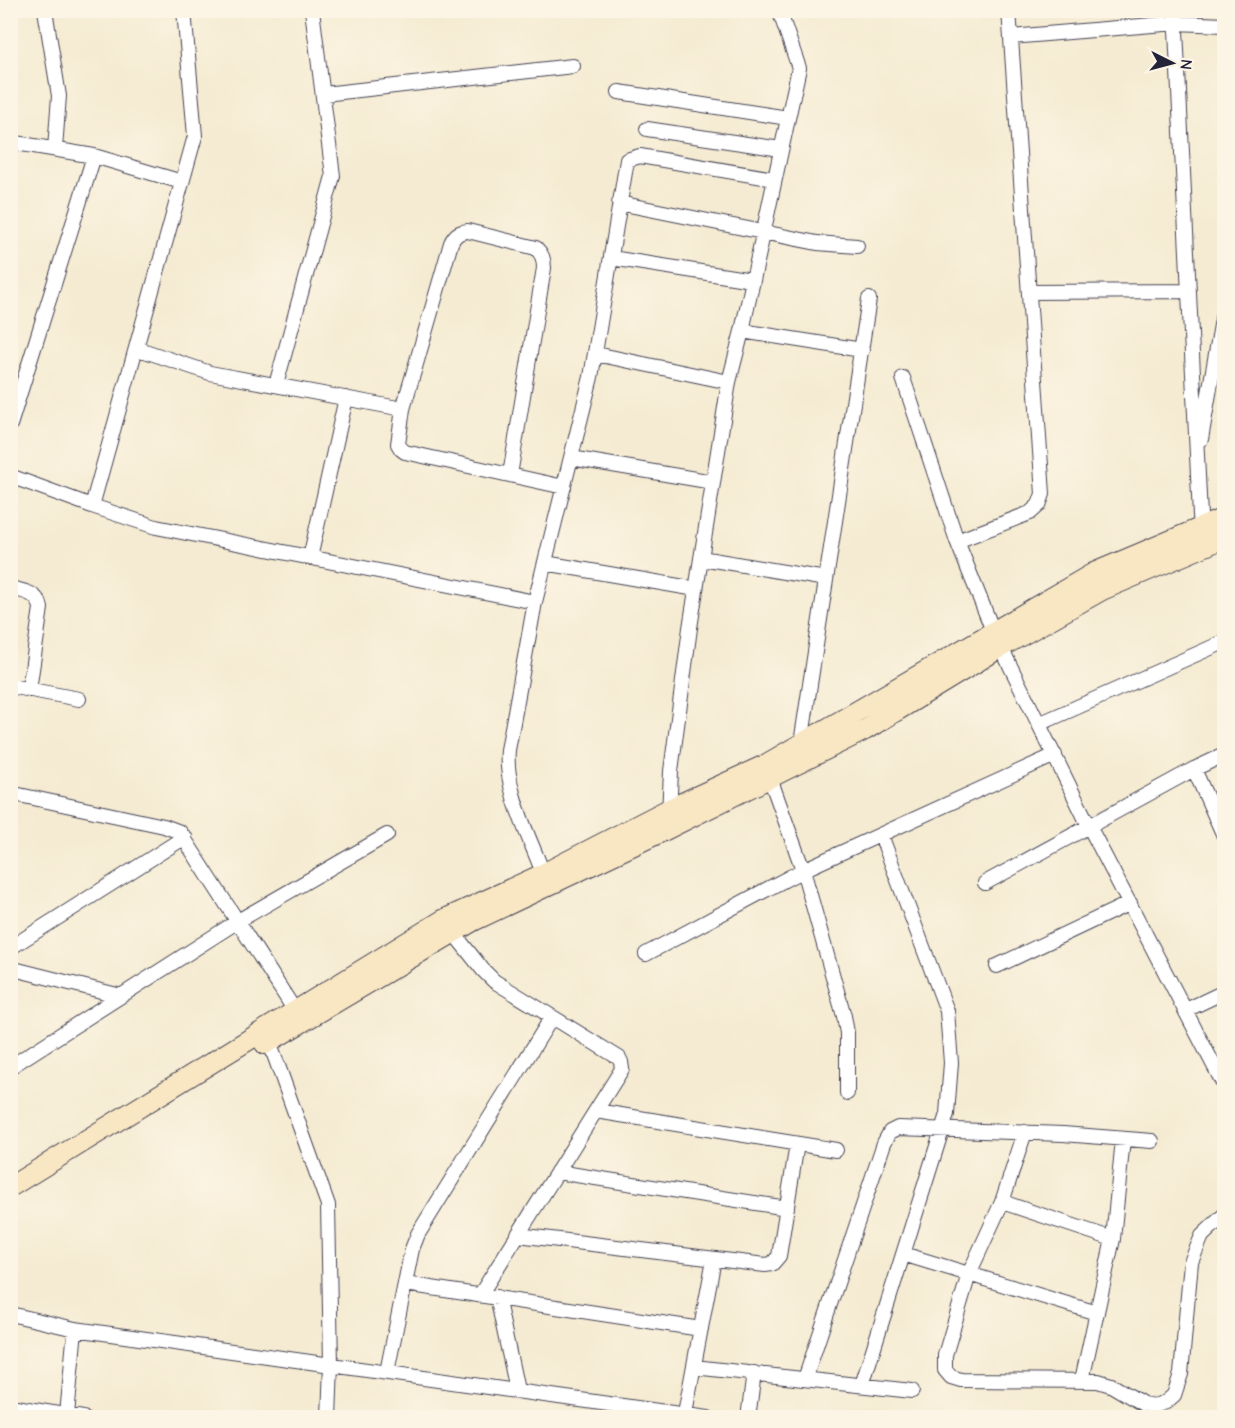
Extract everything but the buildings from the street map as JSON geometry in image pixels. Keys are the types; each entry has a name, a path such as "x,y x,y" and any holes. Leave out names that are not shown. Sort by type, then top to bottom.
{"street":[{"path":"45,10 59,96 55,149"},
{"path":"92,506 195,136 184,10"},
{"path":"276,385 332,183 334,168 312,10"},
{"path":"669,818 670,771 729,382 799,68 779,10"},
{"path":"957,542 1030,513 1039,505 1043,494 1009,10"},
{"path":"1011,37 1175,17 1224,25"},
{"path":"1175,17 1201,538"},
{"path":"324,94 573,66"},
{"path":"619,92 788,118"},
{"path":"647,129 781,148"},
{"path":"10,142 94,156 182,182"},
{"path":"10,425 94,156"},
{"path":"545,880 514,798 507,759 535,602 596,354 627,160 640,156 774,179"},
{"path":"620,203 817,243 857,246"},
{"path":"510,475 544,268 542,253 536,248 468,231 460,232 454,236 403,409 398,437 400,449 405,452 510,475 564,486"},
{"path":"611,258 752,280"},
{"path":"1029,292 1189,291"},
{"path":"798,764 869,298"},
{"path":"1197,463 1224,308"},
{"path":"742,331 861,350"},
{"path":"136,348 201,371 403,409"},
{"path":"596,354 729,382"},
{"path":"903,378 957,542 997,639 1089,826 1224,1085"},
{"path":"310,558 346,398"},
{"path":"571,458 713,482"},
{"path":"10,476 156,527 535,602"},
{"path":"1201,538 1224,518"},
{"path":"669,818 770,778 865,730 1094,573 1201,538 1224,538"},
{"path":"701,558 826,579"},
{"path":"545,563 696,589"},
{"path":"10,588 35,596 40,601 41,608 29,690"},
{"path":"10,1187 457,922 669,818 801,743 997,639"},
{"path":"1039,724 1224,642"},
{"path":"10,686 79,699"},
{"path":"646,954 803,870 1055,755"},
{"path":"985,883 1194,769 1224,755"},
{"path":"1194,769 1224,836"},
{"path":"770,778 803,870 846,1024 847,1093"},
{"path":"10,793 164,826 180,832 298,1016"},
{"path":"10,1067 238,921 387,835"},
{"path":"862,1385 947,1114 951,1063 947,1011 881,835"},
{"path":"10,948 185,837"},
{"path":"997,966 1130,903"},
{"path":"457,922 488,975 621,1062 622,1069 480,1295"},
{"path":"13,972 121,996"},
{"path":"1186,1010 1224,992"},
{"path":"387,1372 418,1234 552,1017"},
{"path":"10,1202 267,1035"},
{"path":"267,1035 328,1205 331,1364 329,1418"},
{"path":"596,1111 836,1150"},
{"path":"805,1379 884,1143 890,1132 898,1128 942,1128 1152,1141"},
{"path":"1024,1132 1002,1202 969,1274 945,1355 945,1370 951,1377 961,1380 1098,1381 1111,1385 1143,1404 1154,1406 1166,1402 1174,1395 1181,1374 1191,1262 1202,1236 1224,1215"},
{"path":"1082,1380 1113,1239 1123,1138"},
{"path":"518,1235 765,1265 776,1261 779,1256 797,1144"},
{"path":"557,1172 787,1208"},
{"path":"1002,1202 1113,1239"},
{"path":"903,1254 1097,1313"},
{"path":"685,1413 714,1259"},
{"path":"405,1284 701,1329"},
{"path":"497,1298 516,1390"},
{"path":"10,1314 75,1329 516,1390 665,1414 685,1413 708,1418"},
{"path":"10,1406 75,1417 75,1329"},
{"path":"694,1366 912,1391"},
{"path":"748,1418 754,1373"}]}
